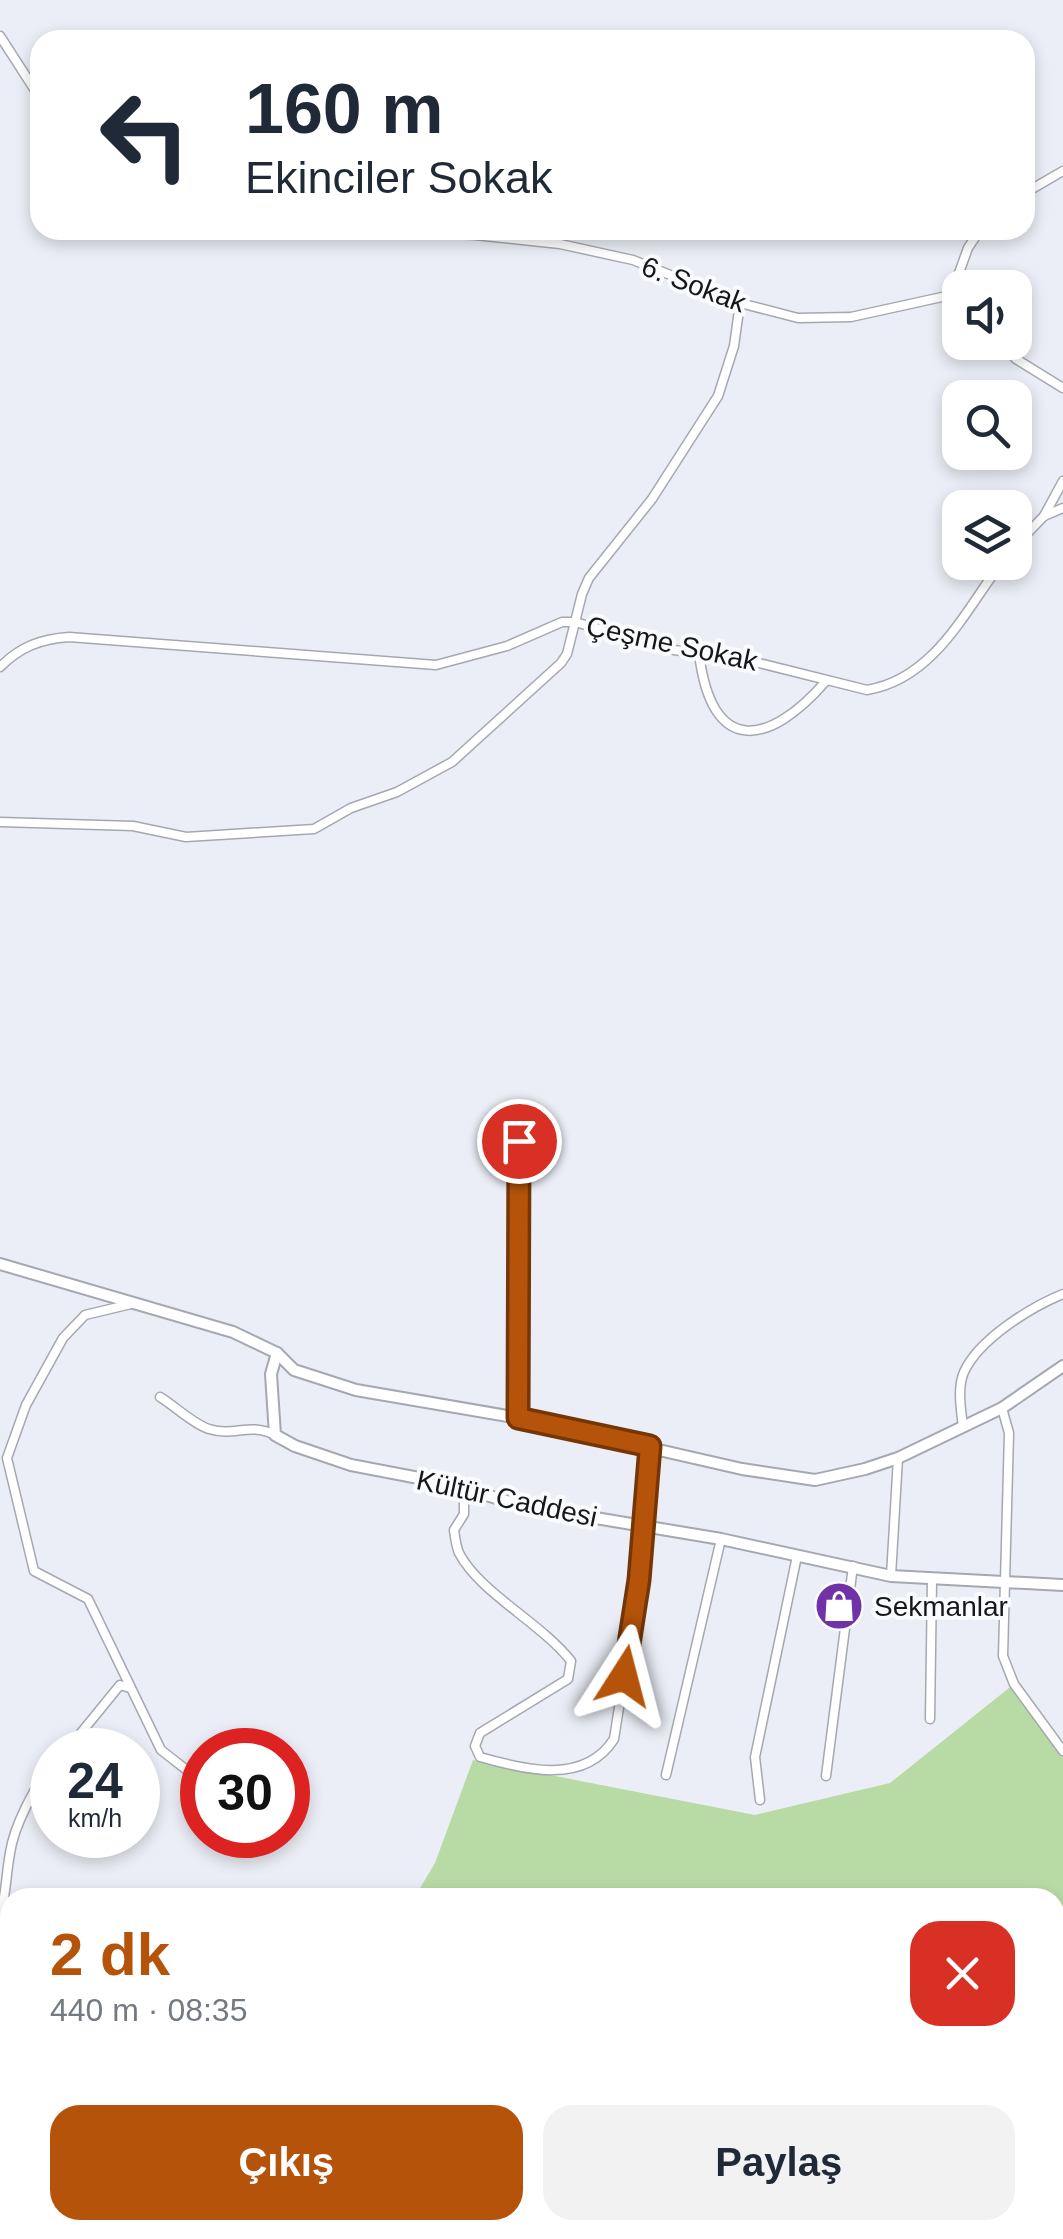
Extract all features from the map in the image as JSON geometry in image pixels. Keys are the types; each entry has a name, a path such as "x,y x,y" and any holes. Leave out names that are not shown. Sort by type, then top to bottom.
{"street":[{"path":"0,36 30,82"},
{"path":"1035,187 1063,171"},
{"name":"6. Sokak","path":"526,240 633,260 740,303 798,318 832,319 942,300"},
{"name":"6. Sokak","path":"962,270 973,240"},
{"path":"0,822 133,826 186,837 314,829 452,762 567,654 589,578 652,499 718,396 734,346 740,303"},
{"path":"1018,360 1063,388"},
{"path":"1032,528 1044,516 1063,481"},
{"path":"1044,516 1063,508"},
{"name":"Çeşme Sokak","path":"0,667 33,643 69,637 436,665 507,646 562,622 575,622 648,644 761,663 867,690 900,679 947,641 989,580"},
{"path":"700,653 710,704 726,722 744,730 766,730 790,717 826,681"},
{"path":"518,1418 519,1141"},
{"path":"0,1264 233,1332 277,1353 294,1370 356,1390 518,1418 742,1469 816,1480 898,1458 1002,1408 1063,1366"},
{"path":"963,1427 961,1389 964,1372 972,1360 1014,1321 1063,1294"},
{"path":"135,1303 85,1316 62,1338 26,1404 7,1458 34,1572 88,1599 161,1750 180,1765"},
{"path":"160,1397 208,1429 240,1431 258,1427 275,1435 271,1374 277,1353"},
{"path":"1002,1408 1009,1433 1004,1656 1014,1684 1063,1751"},
{"name":"Kültür Caddesi","path":"275,1435 351,1465 464,1488 524,1506 721,1539 891,1576 1063,1585"},
{"path":"464,1488 464,1514 454,1530 458,1552 486,1586 553,1639 571,1662 568,1679 556,1690 480,1733 476,1746 480,1757 560,1772 602,1757 614,1739 639,1580 650,1446"},
{"path":"891,1576 898,1458"},
{"path":"666,1775 721,1539"},
{"path":"760,1800 755,1757 797,1556"},
{"path":"826,1776 853,1566"},
{"path":"930,1719 932,1580"},
{"path":"85,1728 120,1686 130,1688"},
{"path":"7,1888 10,1849 30,1800"}],"green space":[{"path":"1014,1684 1063,1751 1063,1888 420,1888 435,1863 473,1760 755,1815 890,1783"}],"place":[{"name":"Sekmanlar","path":"839,1606"}],"route":[{"path":"519,1141 518,1418 650,1446 639,1580 624,1676"}]}
